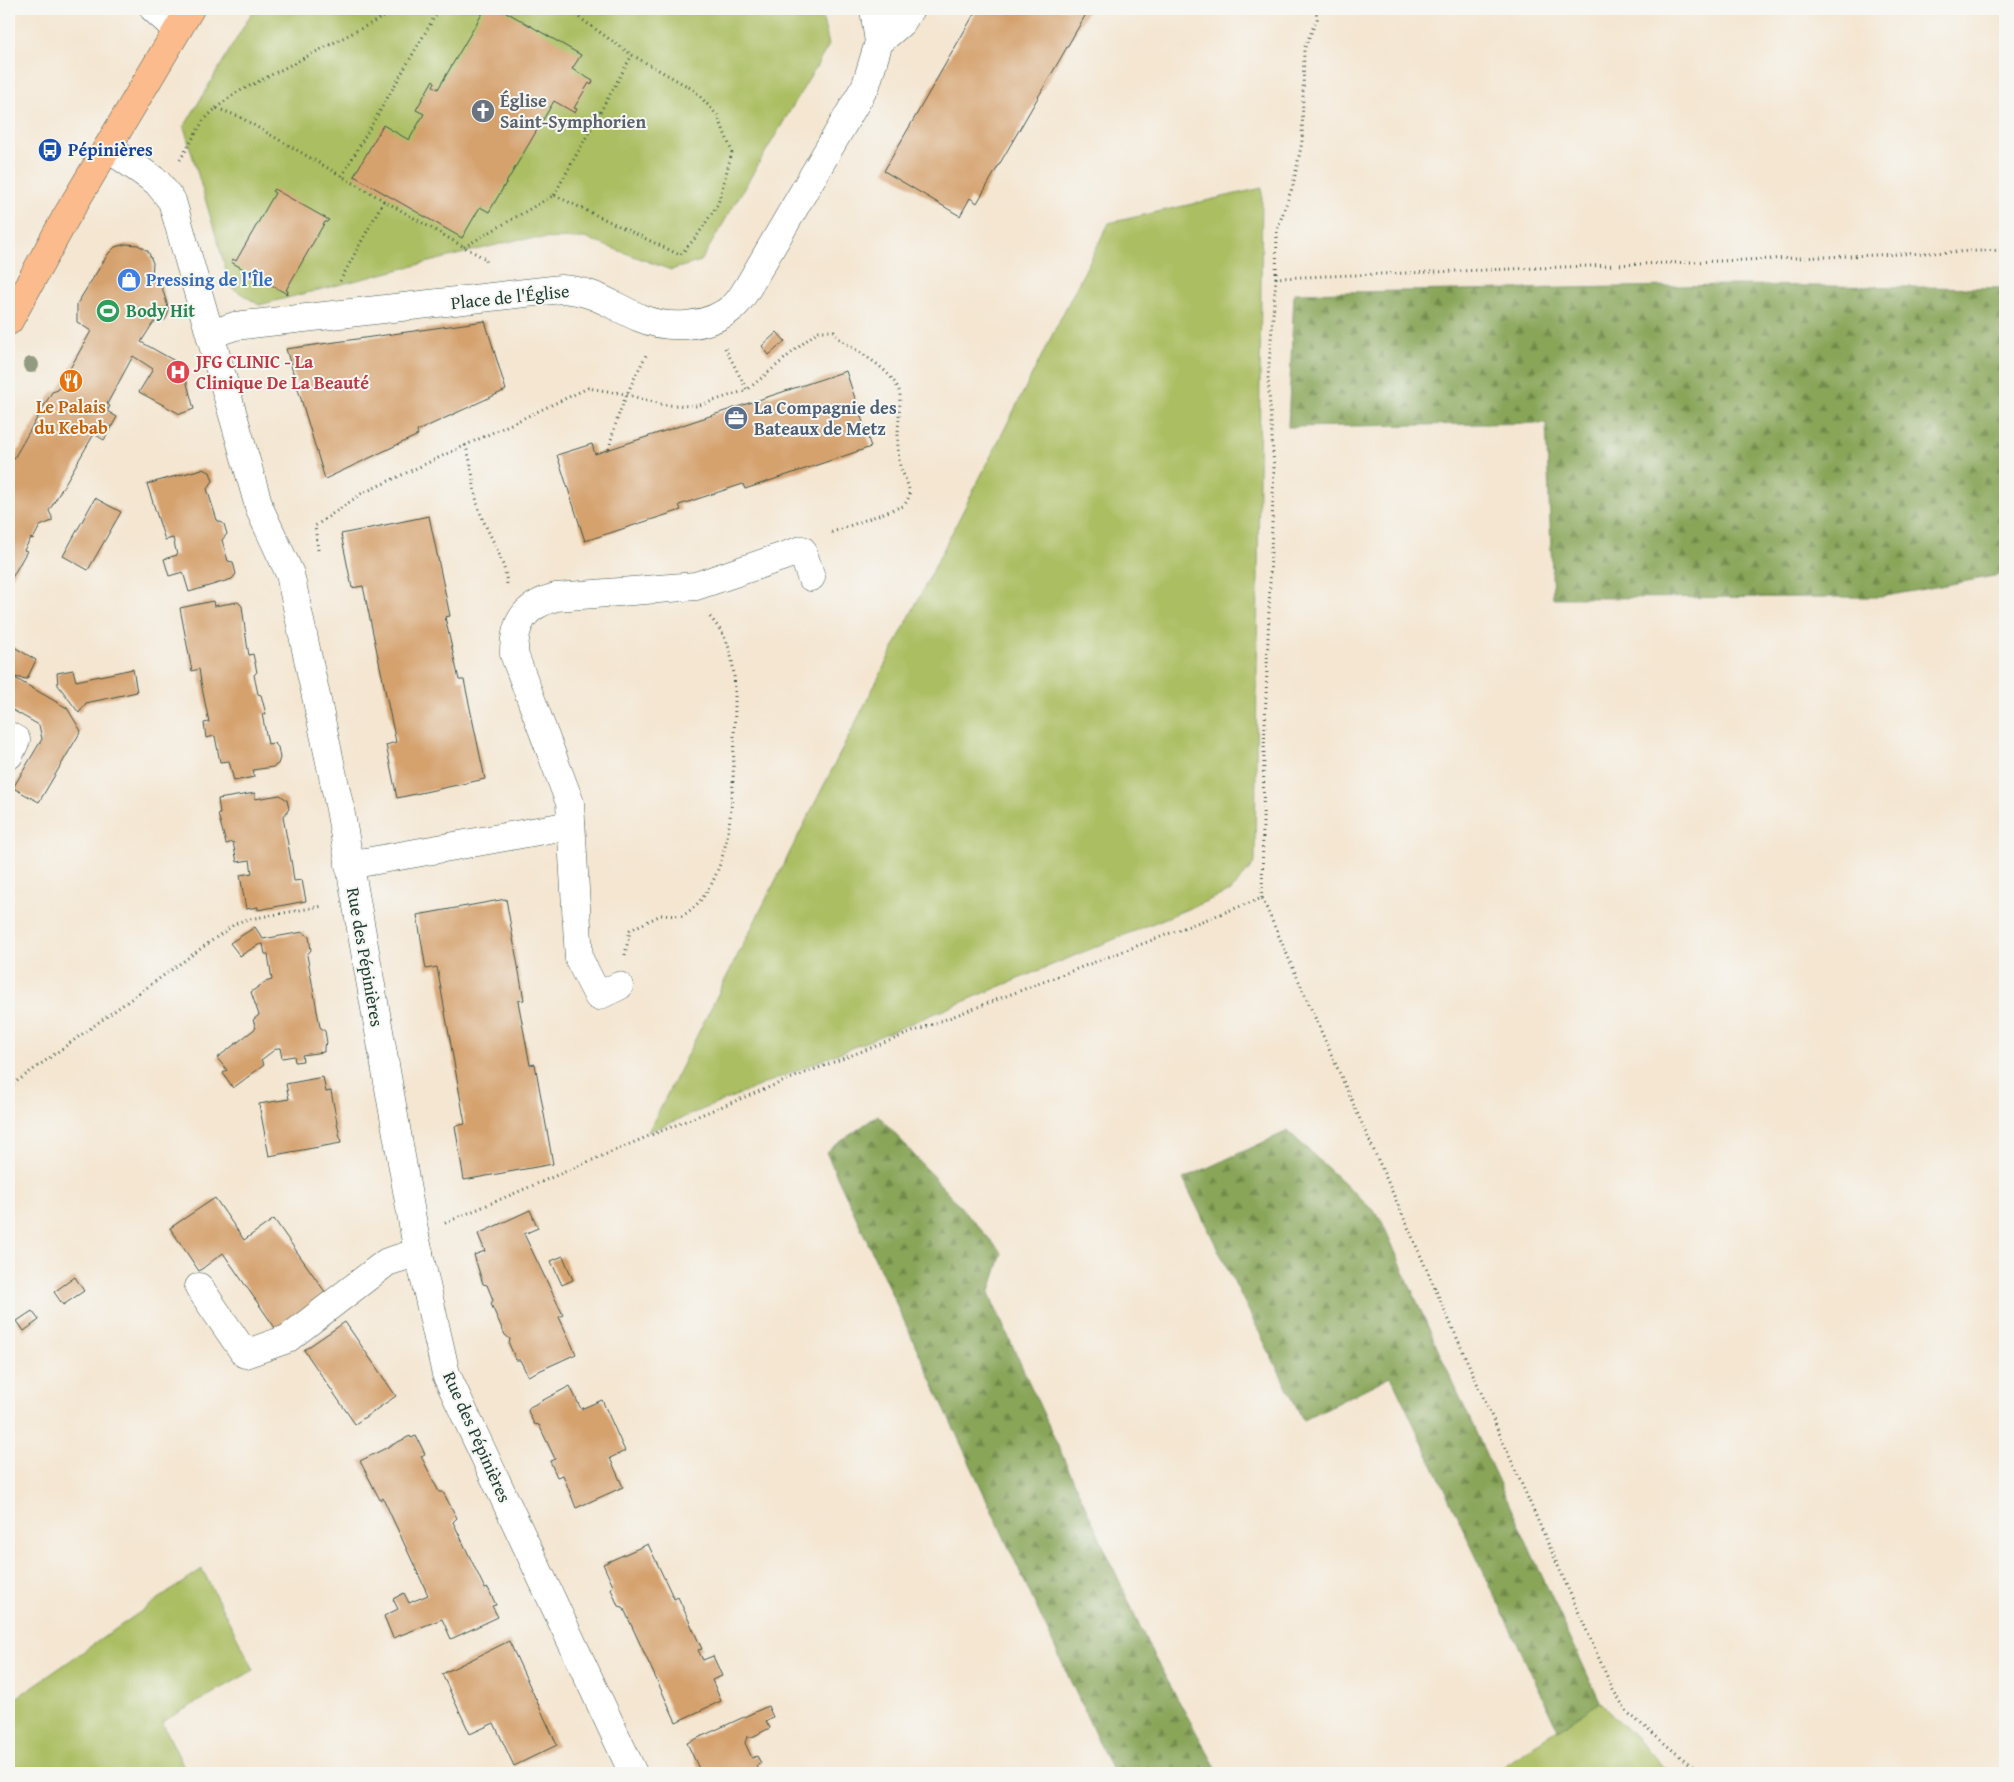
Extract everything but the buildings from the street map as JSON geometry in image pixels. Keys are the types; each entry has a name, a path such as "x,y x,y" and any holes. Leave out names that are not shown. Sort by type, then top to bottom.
{"main road":[{"path":"9,321 66,217 183,20"}],"street":[{"path":"154,9 183,20"},
{"name":"Place de l'Église","path":"211,334 235,326 561,288 581,290 640,318 661,324 685,326 709,320 734,306 748,287 866,84 879,42 874,9"},
{"path":"879,42 902,22 910,9"},
{"name":"Rue des Pépinières","path":"108,148 157,182 172,200 260,510 290,574 356,900 417,1244 446,1374 633,1773"},
{"path":"618,986 598,996 580,959 570,803 514,654 514,632 525,615 538,602 556,597 696,586 802,550 810,577"},
{"path":"9,736 16,740 9,755"},
{"path":"349,865 571,825"},
{"path":"199,1288 245,1354 287,1339 387,1262 417,1244"}],"path":[{"path":"178,163 203,121 216,108 244,89 399,9"},
{"path":"342,176 439,9"},
{"path":"554,195 680,255 697,236 718,204 732,152 718,116 694,90 632,55 567,9"},
{"path":"1316,9 1317,18 1304,49 1302,142 1293,186 1277,230 1276,278 1268,378 1274,468 1264,753 1262,898 1613,1690 1628,1712 1700,1773"},
{"path":"464,247 554,195 632,55"},
{"path":"216,108 238,116 486,259 492,297"},
{"path":"333,315 331,298 384,200"},
{"path":"1276,278 2005,250"},
{"path":"709,320 747,390"},
{"path":"609,450 614,425 625,394 661,324"},
{"path":"319,557 315,526 361,494 588,388 625,394 664,405 697,406 747,390 818,331 834,331 837,337 889,374 896,383 900,393 899,460 910,492 909,500 903,506 832,532 802,550"},
{"path":"465,445 471,459 474,489 479,510 502,559 506,575 508,601 525,615"},
{"path":"618,986 630,930 661,914 682,916 690,911 704,897 718,868 726,838 733,793 735,691 732,662 726,640 703,608 696,586"},
{"path":"417,1244 644,1138 787,1080 1262,898"},
{"path":"9,1087 235,924 244,920 356,900"}],"green space":[{"path":"254,9 809,9 822,16 829,45 701,261 671,270 585,238 520,239 259,305 231,287 184,127"},
{"path":"1262,188 1255,862 1231,891 648,1132 1109,223"},
{"path":"1729,285 2005,288 2005,574 1881,597 1553,598 1546,423 1288,427 1294,293"},
{"path":"878,1115 1002,1253 989,1294 1152,1653 1219,1773 1113,1773 826,1152"},
{"path":"1288,1131 1380,1217 1439,1352 1600,1702 1558,1730 1391,1376 1303,1420 1183,1179"},
{"path":"202,1569 254,1670 162,1722 187,1773 9,1773 9,1703"},
{"path":"1600,1702 1670,1773 1492,1773"}],"place":[{"name":"Église Saint-Symphorien","path":"483,111"},
{"name":"Pépinières","path":"50,150"},
{"name":"Pressing de l'Île","path":"129,280"},
{"name":"Body Hit","path":"108,311"},
{"name":"JFG CLINIC - La Clinique De La Beauté","path":"178,372"},
{"name":"Le Palais du Kebab","path":"71,381"},
{"name":"La Compagnie des Bateaux de Metz","path":"736,418"}]}
